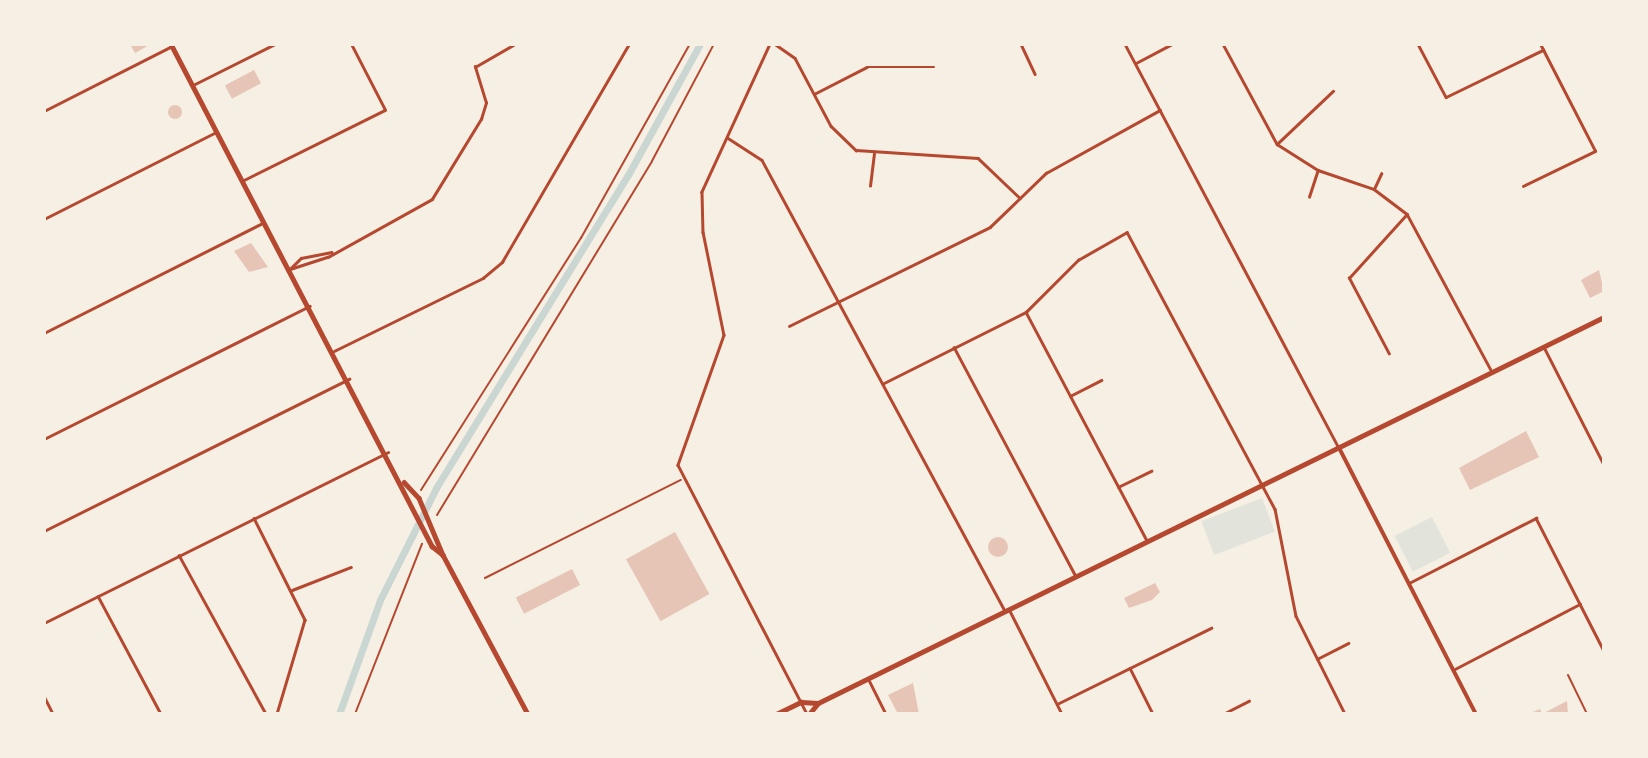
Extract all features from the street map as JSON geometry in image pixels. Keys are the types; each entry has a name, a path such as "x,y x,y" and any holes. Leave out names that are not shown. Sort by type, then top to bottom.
{"main road":[{"path":"172,45 404,481 414,511 443,555"},
{"path":"808,714 818,703 868,678 1604,317"},
{"path":"404,481 418,496 431,521 443,555 528,714"},
{"path":"776,714 801,702 818,703"}],"street":[{"path":"193,85 275,44"},
{"path":"244,180 385,110 351,44"},
{"path":"290,269 331,252 438,191 486,103 475,67 515,44"},
{"path":"334,352 490,274 511,250 629,44"},
{"path":"808,714 681,480 681,446 724,335 699,209 727,138 773,44 795,58 843,141 874,154 978,158 1020,198"},
{"path":"1021,44 1035,74"},
{"path":"1125,44 1339,447 1476,714"},
{"path":"1136,63 1171,44"},
{"path":"1223,44 1277,144 1318,170 1374,189 1408,214 1492,372"},
{"path":"1418,44 1446,97 1544,50"},
{"path":"1523,186 1595,151 1540,44"},
{"path":"44,111 172,45"},
{"path":"814,94 867,67 934,68"},
{"path":"1277,144 1333,91"},
{"path":"789,326 990,227 1046,173 1160,110"},
{"path":"44,219 218,131"},
{"path":"727,138 762,160 1062,714"},
{"path":"870,186 874,154"},
{"path":"1309,197 1318,170"},
{"path":"1374,189 1381,174"},
{"path":"1389,354 1349,278 1408,214"},
{"path":"44,333 265,222"},
{"path":"884,383 1026,312 1078,260 1127,232 1263,484 1282,532 1294,611 1345,714"},
{"path":"290,269 301,258 331,252"},
{"path":"44,439 310,306"},
{"path":"1026,312 1147,541"},
{"path":"954,347 1076,576"},
{"path":"1544,347 1604,465"},
{"path":"44,531 349,379"},
{"path":"1070,396 1101,380"},
{"path":"44,623 388,452"},
{"path":"1118,487 1151,471"},
{"path":"1409,583 1536,518 1604,651"},
{"path":"254,519 292,590 306,626 277,714"},
{"path":"179,555 266,714"},
{"path":"292,590 351,567"},
{"path":"98,596 161,714"},
{"path":"1454,670 1580,604"},
{"path":"1057,704 1211,628"},
{"path":"1317,659 1348,643"},
{"path":"1129,668 1153,714"},
{"path":"868,678 886,714"},
{"path":"44,696 53,714"},
{"path":"1223,714 1249,701"}],"lane":[{"path":"485,578 681,480"},
{"path":"1567,675 1587,714"}],"path":[{"path":"418,496 581,238 690,44"},
{"path":"437,515 652,161 714,44"},
{"path":"355,714 422,544"}],"shaded area":[{"path":"1262,498 1275,532 1214,555 1201,521"},
{"path":"1432,517 1450,553 1413,572 1395,536"}],"building":[{"path":"130,44 151,44 135,53"},
{"path":"254,70 261,83 232,99 225,85"},
{"path":"175,105 180,107 180,117 175,119 170,117 168,112 170,107"},
{"path":"251,243 268,267 249,272 234,251"},
{"path":"1599,270 1604,291 1590,298 1581,280"},
{"path":"1526,431 1539,457 1470,490 1459,468"},
{"path":"675,532 709,594 660,621 626,559"},
{"path":"998,537 1005,540 1008,547 1005,554 998,557 991,554 988,547 991,540"},
{"path":"572,569 580,585 524,614 516,598"},
{"path":"1155,583 1160,592 1152,600 1129,608 1124,598"},
{"path":"913,683 919,714 898,714 888,695"},
{"path":"1567,701 1568,714 1542,714"},
{"path":"1540,709 1542,714 1528,714"}],"waterway":[{"path":"339,714 380,600 436,488 628,175 700,44"}]}
